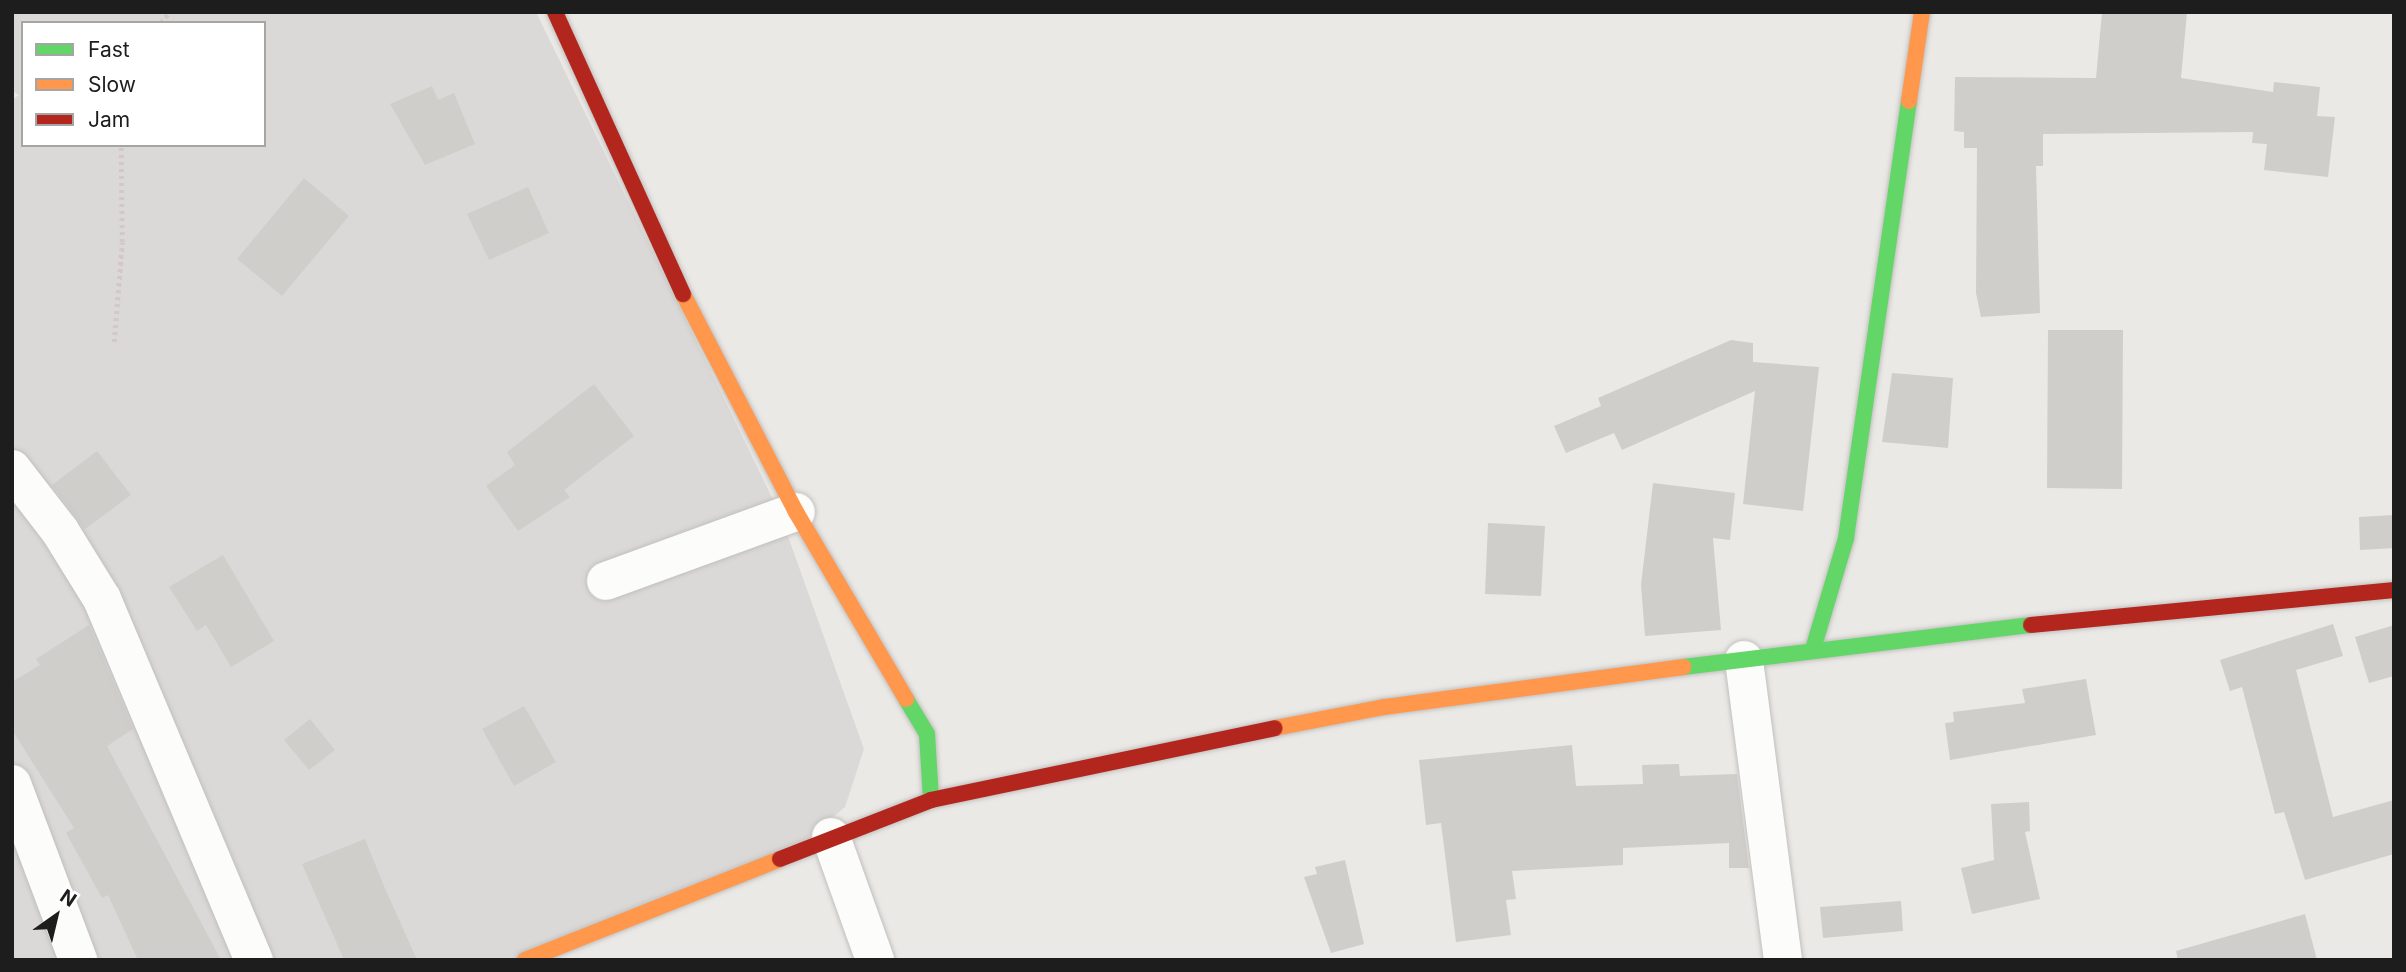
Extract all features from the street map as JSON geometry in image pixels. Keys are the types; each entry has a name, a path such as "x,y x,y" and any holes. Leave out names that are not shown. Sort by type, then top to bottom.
{"street":[{"path":"555,12 651,232 796,512 927,734 930,800"},
{"path":"1813,649 1846,538 1922,12"},
{"path":"12,469 60,531 102,599 254,960"},
{"path":"606,581 796,512"},
{"path":"525,960 930,800 1384,707 1813,649 2394,590"},
{"path":"1744,660 1783,960"},
{"path":"12,784 78,960"},
{"path":"831,837 875,960"}],"path":[{"path":"114,342 122,242 121,147"}],"shaded area":[{"path":"12,12 536,12 780,514 864,749 845,807 786,857 512,960 12,960 12,100 19,95 12,91"}],"building":[{"path":"2102,12 2187,12 2181,78 2273,92 2274,82 2320,87 2317,116 2335,117 2328,177 2264,170 2267,144 2252,143 2253,132 2043,134 2043,166 2036,166 2040,313 1981,317 1976,293 1977,148 1964,148 1964,132 1954,131 1955,77 2096,78"},
{"path":"432,86 438,100 454,93 475,144 425,165 390,104"},
{"path":"304,178 349,216 282,296 237,259"},
{"path":"528,187 549,233 489,260 467,214"},
{"path":"2048,330 2123,330 2122,489 2047,488"},
{"path":"1731,340 1753,343 1753,362 1819,367 1803,511 1743,504 1755,391 1622,450 1614,433 1566,453 1554,426 1601,406 1598,398"},
{"path":"1892,373 1953,378 1948,448 1882,442"},
{"path":"594,384 634,436 564,490 570,497 518,531 486,486 515,465 507,452"},
{"path":"97,451 131,495 85,529 52,485"},
{"path":"1653,483 1735,493 1730,540 1713,538 1721,630 1645,636 1641,585"},
{"path":"2394,515 2394,548 2360,550 2359,517"},
{"path":"1488,523 1545,526 1541,596 1485,594"},
{"path":"223,555 274,641 231,667 206,625 197,631 169,587"},
{"path":"2333,624 2343,656 2296,670 2333,817 2394,800 2394,854 2305,880 2284,812 2275,814 2242,687 2230,691 2220,660"},
{"path":"89,625 133,729 107,746 221,960 138,960 108,895 102,898 66,833 74,828 12,730 12,682 40,665 36,659"},
{"path":"2394,625 2394,676 2369,683 2355,637"},
{"path":"2086,679 2096,735 1950,760 1945,723 1954,722 1953,712 2025,703 2022,689"},
{"path":"524,706 556,762 514,786 482,729"},
{"path":"310,719 335,750 309,770 284,740"},
{"path":"1572,745 1576,786 1643,784 1642,765 1679,764 1680,776 1737,774 1749,868 1729,868 1729,843 1623,848 1623,865 1512,871 1516,899 1506,900 1511,935 1456,942 1441,823 1426,825 1419,760"},
{"path":"2029,802 2030,831 2025,832 2040,899 1972,914 1961,868 1994,860 1991,804"},
{"path":"365,839 417,960 344,960 302,864"},
{"path":"1345,860 1364,944 1331,953 1304,877 1317,874 1315,867"},
{"path":"1901,901 1903,931 1823,938 1820,907"},
{"path":"2305,914 2317,960 2178,960 2176,951"}],"traffic: fast":[{"path":"1813,649 1846,538 1909,101"},
{"path":"1683,667 2031,625"},
{"path":"906,699 927,734 931,800"}],"traffic: slow":[{"path":"1909,101 1922,12"},
{"path":"683,294 796,512 906,699"},
{"path":"1275,728 1384,707 1683,667"},
{"path":"525,960 780,859"}],"traffic: jam":[{"path":"555,12 683,294"},
{"path":"2031,625 2394,590"},
{"path":"780,859 931,800 1275,728"}]}
